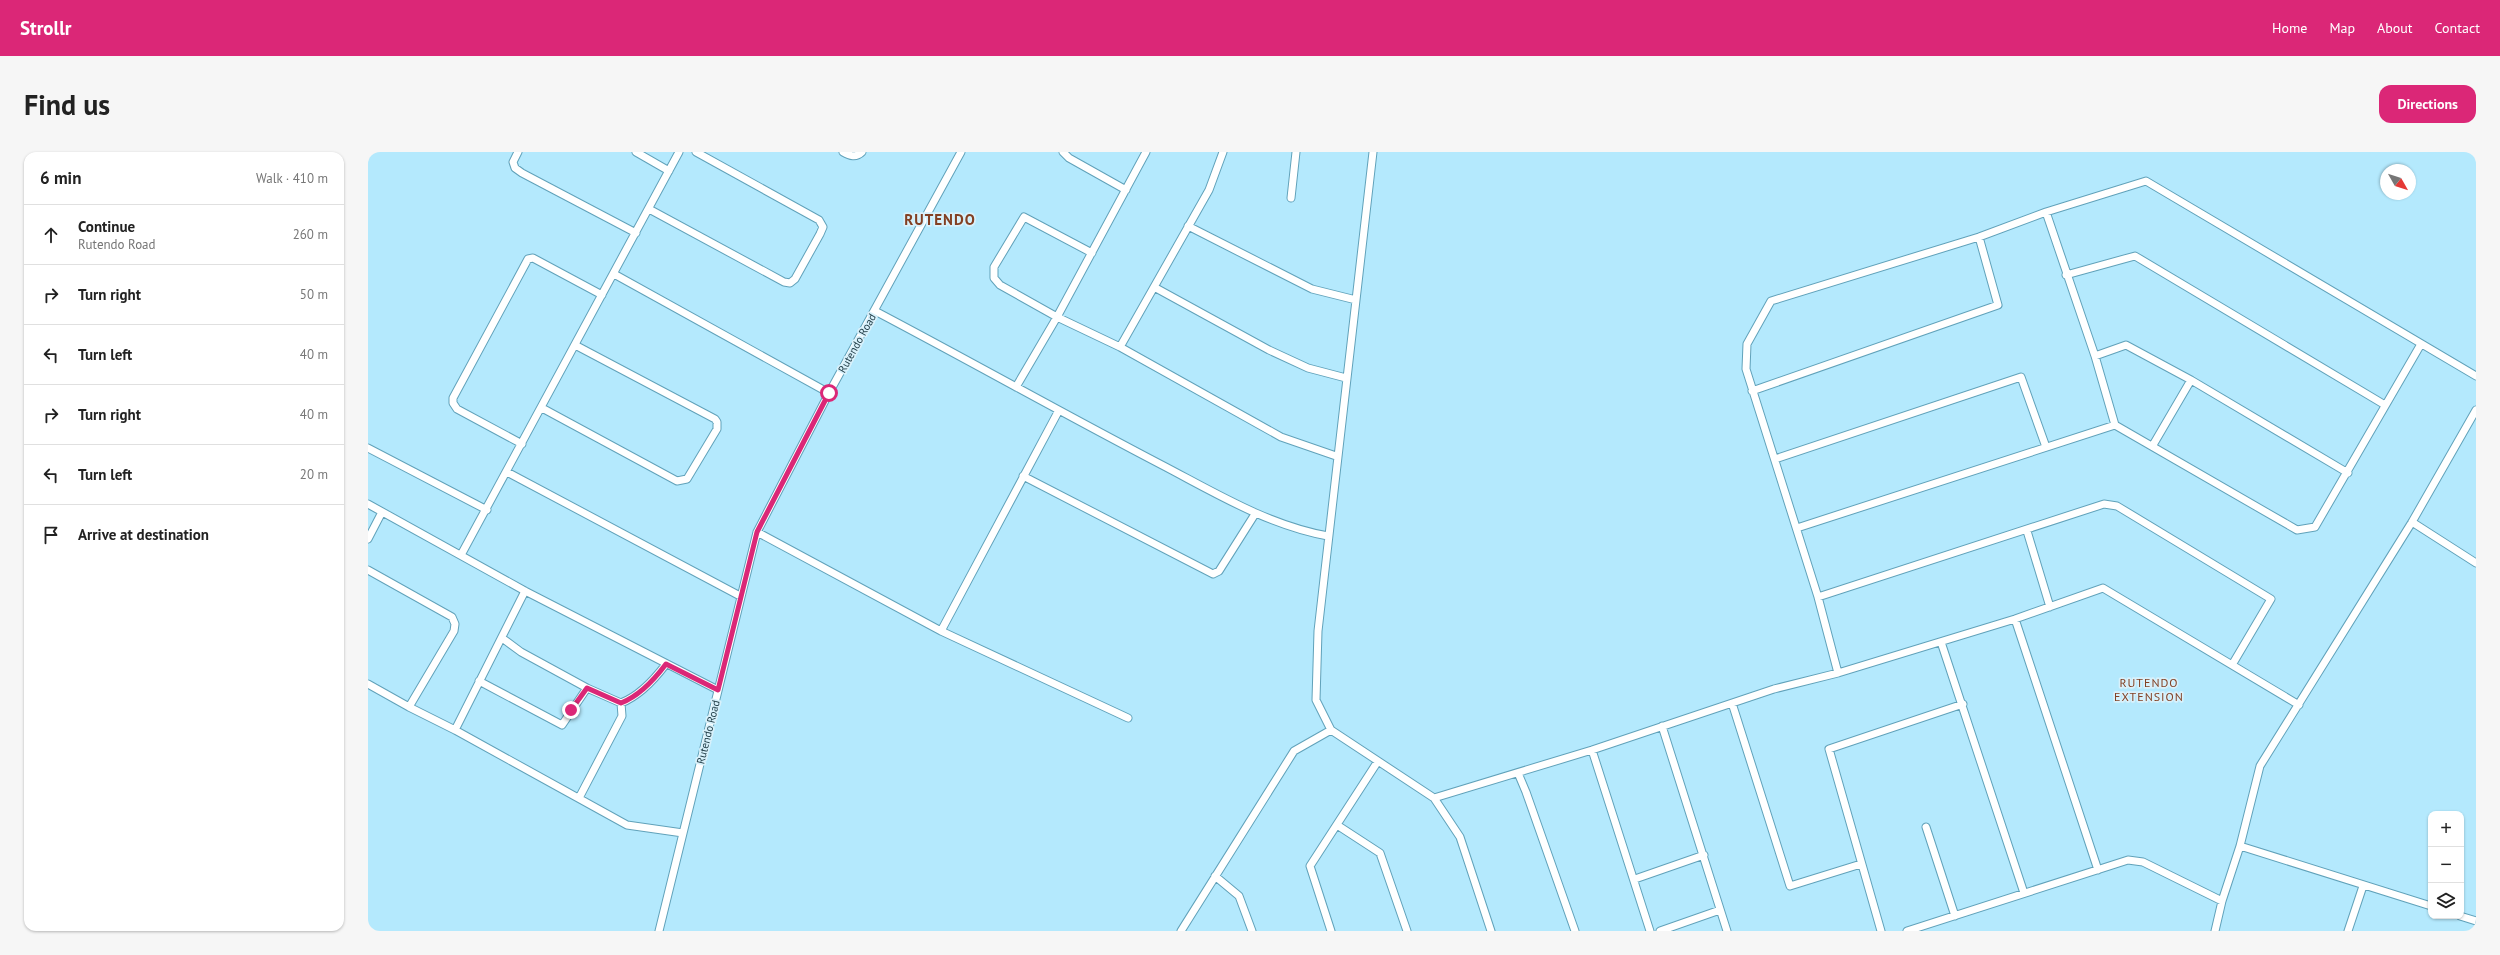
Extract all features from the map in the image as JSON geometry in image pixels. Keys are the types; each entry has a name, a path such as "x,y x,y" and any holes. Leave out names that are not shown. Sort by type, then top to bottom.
{"street":[{"path":"518,152 513,162 515,168 522,173 636,233"},
{"path":"636,152 669,171"},
{"path":"461,555 680,152"},
{"path":"649,209 784,282 790,283 795,279 823,227 819,220 696,152"},
{"path":"843,152 851,156 858,156 862,152"},
{"name":"Rutendo Road","path":"659,931 684,833 740,596 757,532 829,393 961,152"},
{"path":"1063,152 1069,158 1126,190"},
{"path":"1016,387 1092,253 1146,152"},
{"path":"1120,347 1210,190 1223,152"},
{"path":"1291,198 1296,152"},
{"path":"1373,152 1336,456 1318,631 1316,700 1330,730 1434,798 1460,837 1491,931"},
{"path":"1838,673 1818,596 1752,391 1746,368 1747,344 1771,300 1979,237 2046,212 2146,181 2476,376"},
{"path":"2046,212 2066,275 2095,356 2115,425"},
{"path":"1092,253 1024,217 994,267 994,278 1000,285 1057,316 1120,347 1281,438 1336,456"},
{"path":"1188,226 1312,289 1356,300"},
{"path":"1752,391 1998,305 1979,237"},
{"path":"2066,275 2136,256 2385,405"},
{"path":"522,444 457,409 453,403 453,398 505,301 528,260 531,258 602,295"},
{"path":"614,274 829,393"},
{"path":"1154,287 1269,350 1308,368 1346,378"},
{"path":"875,310 1016,387 1058,412 1255,514 1302,531 1328,536"},
{"path":"1797,528 2115,425 2153,445 2297,530 2315,527 2348,473 2385,405 2422,344"},
{"path":"542,408 677,481 687,479 717,429 718,422 715,419 575,345"},
{"path":"2095,356 2126,345 2191,380 2348,473"},
{"path":"1775,459 2021,377 2046,447"},
{"path":"2153,445 2191,380"},
{"path":"2215,931 2222,901 2240,846 2260,766 2412,522 2476,410"},
{"path":"941,631 1058,412"},
{"path":"368,448 486,510"},
{"path":"507,472 740,596"},
{"path":"1023,476 1214,574 1219,571 1255,514"},
{"path":"368,504 525,591 718,690"},
{"path":"1818,596 2027,531 2104,504 2117,506 2271,600 2232,665"},
{"path":"368,539 382,512"},
{"path":"2412,522 2476,563"},
{"path":"2027,531 2050,607"},
{"path":"757,532 941,631 1128,718"},
{"path":"368,570 452,617 455,624 454,632 409,707"},
{"path":"1434,798 1592,750 1774,689 1838,673 2015,619 2103,588 2299,705"},
{"path":"455,730 525,591"},
{"path":"2015,619 2098,870"},
{"path":"502,638 522,652 587,688 621,703 632,699 657,676 666,664"},
{"path":"1941,642 1963,704 2024,893"},
{"path":"479,681 562,725 587,688"},
{"path":"368,684 627,825 684,833"},
{"path":"579,798 622,716 621,703"},
{"path":"1732,703 1790,886 1861,864"},
{"path":"1881,931 1829,749 1963,704"},
{"path":"1662,726 1727,931"},
{"path":"1180,931 1294,751 1330,730"},
{"path":"1592,750 1635,879 1650,931"},
{"path":"1331,931 1310,866 1378,761"},
{"path":"1518,773 1574,931"},
{"path":"1337,826 1380,853 1407,931"},
{"path":"1926,827 1956,916"},
{"path":"2240,846 2363,886 2428,905"},
{"path":"1635,879 1704,855"},
{"path":"1907,931 2128,860 2143,862 2222,901"},
{"path":"1215,876 1239,896 1252,931"},
{"path":"2348,931 2363,886"},
{"path":"1660,931 1720,910"},
{"path":"2464,917 2476,921"}],"district":[{"name":"RUTENDO","path":"940,220"},
{"name":"RUTENDO EXTENSION","path":"2149,690"}],"route":[{"path":"571,710 587,688 621,703 632,699 657,676 666,664 718,690 757,532 829,393"}]}
